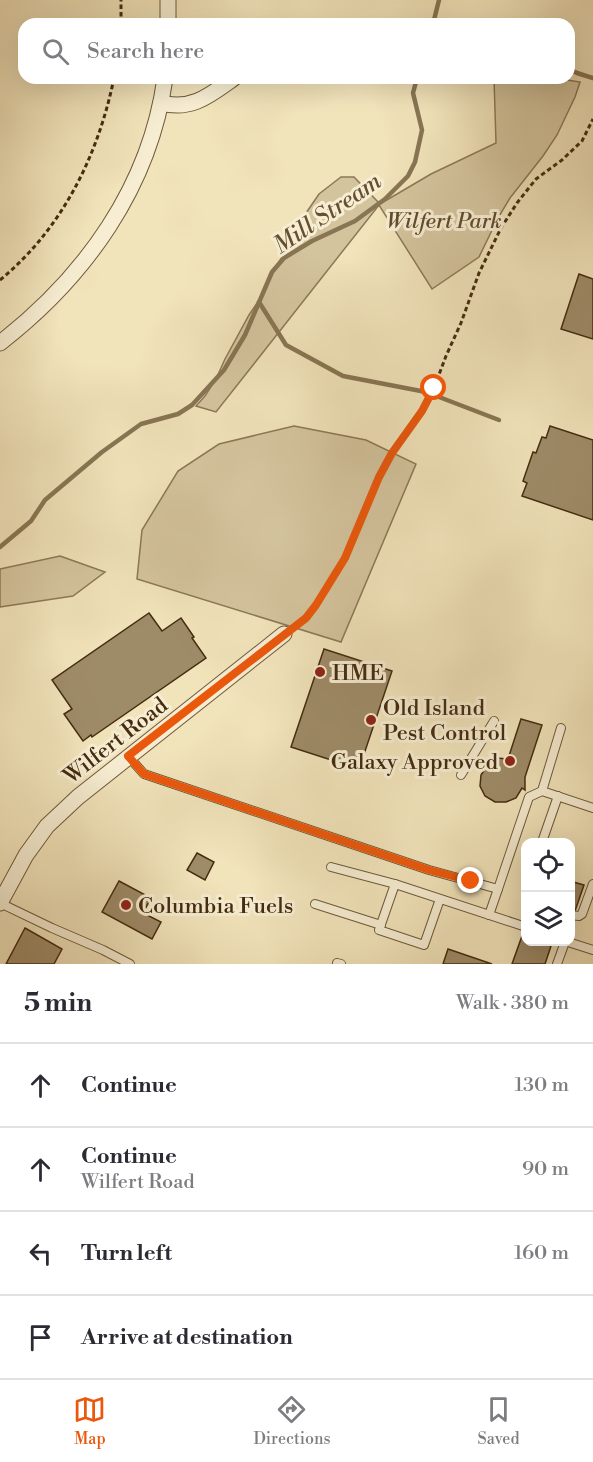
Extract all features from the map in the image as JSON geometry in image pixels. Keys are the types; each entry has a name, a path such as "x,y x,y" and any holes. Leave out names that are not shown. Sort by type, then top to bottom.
{"street":[{"path":"168,0 168,18"},
{"path":"0,343 72,277 96,247 122,206 142,163 161,103 164,84"},
{"path":"161,103 174,106 195,103 225,84"},
{"name":"Wilfert Road","path":"0,903 26,855 47,826 128,756 284,634"}],"lane":[{"path":"461,775 494,721"},
{"path":"542,791 561,728"},
{"path":"128,756 144,774 429,870 498,890"},
{"path":"489,915 530,797 542,791 593,808"},
{"path":"544,838 558,796"},
{"path":"331,867 394,884 521,926"},
{"path":"394,884 379,930 424,945 440,899"},
{"path":"575,916 579,916 589,908 593,884"},
{"path":"0,903 130,964"},
{"path":"315,904 381,925"},
{"path":"575,944 593,950"},
{"path":"557,964 565,946"}],"path":[{"path":"121,0 121,18"},
{"path":"0,280 33,250 49,230 81,177 102,127 113,84"},
{"path":"284,634 306,618 345,558 379,477 392,453 422,411 434,388 479,273 501,228 536,179 562,160 582,141 593,119"}],"green space":[{"name":"Wilfert Park","path":"575,81 580,82 557,135 510,198 479,257 432,289 379,205 216,412 196,406 216,379 304,216 319,194 341,177 354,177 380,204 431,174 496,143 494,84 575,84"},
{"path":"294,426 366,440 416,464 341,642 137,579 142,530 178,471 219,444"},
{"path":"60,556 105,572 73,596 0,607 0,569"}],"building":[{"path":"579,274 593,279 593,339 561,329"},
{"path":"550,426 593,440 593,520 522,496 527,483 523,481 533,452 536,453 542,437 546,438"},
{"path":"149,613 162,631 181,618 206,658 83,741 64,714 72,709 52,680"},
{"path":"324,649 392,671 359,769 291,747"},
{"name":"Galaxy Approved","path":"521,719 542,725 525,777 525,790 522,788 516,798 506,802 495,802 485,796 480,786 481,775 487,766 485,764 497,758 508,759"},
{"path":"197,853 214,862 205,880 187,870"},
{"name":"Columbia Fuels","path":"119,881 151,898 143,913 161,922 152,939 102,912"},
{"path":"575,882 584,885 575,911"},
{"path":"25,928 62,949 54,964 6,964"},
{"path":"521,939 521,946 551,946 545,964 512,964"},
{"path":"448,949 492,964 443,964"}],"waterway":[{"name":"Mill Stream","path":"434,18 439,0"},
{"path":"575,72 593,78"},
{"name":"Mill Stream","path":"0,547 31,521 45,500 102,452 141,424 178,414 192,405 224,370 245,335 272,272 284,258 312,241 355,221 385,199 408,176 415,162 422,130 413,93 415,84"},
{"path":"259,302 286,345 343,376 426,392 499,420"}],"place":[{"name":"HME","path":"320,672"},
{"name":"Old Island Pest Control","path":"371,720"},
{"name":"Galaxy Approved","path":"510,761"},
{"name":"Columbia Fuels","path":"126,905"}],"route":[{"path":"434,388 422,411 392,453 379,477 345,558 306,618 128,756 144,774 429,870 471,881"}]}
